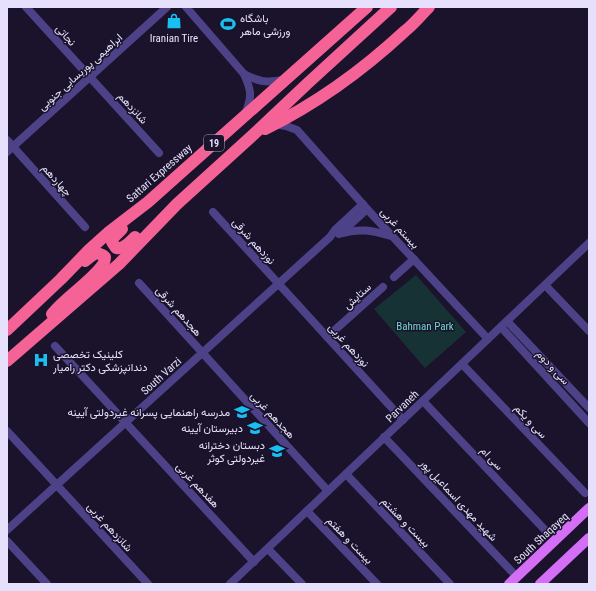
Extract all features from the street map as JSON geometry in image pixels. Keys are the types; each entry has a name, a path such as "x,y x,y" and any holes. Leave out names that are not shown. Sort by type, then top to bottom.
{"highway":[{"name":"Sattari Expressway","path":"7,330 109,232 148,202 367,7"},
{"name":"19","path":"7,361 119,264 177,204 391,7"},
{"name":"19","path":"253,135 325,95 359,71 406,31 429,7"},
{"path":"148,202 113,238 112,242 116,248 124,248 177,204"},
{"path":"36,335 59,305 92,277 102,266 105,257 99,254 93,255 61,279"}],"main road":[{"name":"South Shaqayeq","path":"513,580 589,508"},
{"path":"543,583 589,538"}],"street":[{"name":"نجاتی","path":"26,7 90,77"},
{"name":"ابراهیمی پوربسابی جنوبی","path":"10,150 167,7"},
{"path":"186,7 244,74 250,88 251,95 243,117"},
{"path":"244,74 261,81 272,82 286,79"},
{"name":"شانزدهم","path":"90,77 159,153"},
{"path":"294,113 294,122 297,130"},
{"path":"275,124 297,130"},
{"name":"بیستم غربی","path":"297,130 365,207 488,339"},
{"name":"چهاردهم","path":"7,140 10,150 84,227"},
{"name":"South Varzi","path":"330,237 340,234 365,207"},
{"name":"South Varzi","path":"7,530 330,237 335,230 365,207"},
{"name":"نوزدهم شرقی","path":"213,212 278,284"},
{"path":"340,234 351,231 370,230 393,236"},
{"name":"Parvaneh","path":"230,584 545,284 588,247"},
{"path":"394,278 414,259"},
{"name":"هجدهم شرقی","path":"139,284 202,353"},
{"name":"نوزدهم غربی","path":"278,284 403,420"},
{"path":"545,284 589,331"},
{"name":"ستایش","path":"327,338 383,287"},
{"name":"سی و دوم","path":"507,321 587,412 589,423"},
{"name":"سی و دوم","path":"501,327 587,412"},
{"name":"هفدهم غربی","path":"55,346 254,562"},
{"name":"هجدهم غربی","path":"202,353 328,491"},
{"name":"سی و یکم","path":"462,364 585,493"},
{"name":"سی ام","path":"423,401 545,530"},
{"name":"شانزدهم غربی","path":"7,431 148,584"},
{"name":"شهید مهدی اسماعیل پور","path":"384,438 513,580"},
{"name":"بیست و هشتم","path":"346,474 450,584"},
{"name":"بیست و هفتم","path":"307,511 377,584"},
{"path":"7,541 47,584"},
{"path":"268,549 302,584"}],"green space":[{"name":"Bahman Park","path":"416,275 466,332 425,368 374,309"}],"place":[{"name":"Iranian Tire","path":"174,21"},
{"name":"باشگاه ورزشی ماهر","path":"228,24"},
{"name":"کلینیک تخصصی دندانپزشکی دکتر رامیار","path":"41,360"},
{"name":"مدرسه راهنمایی پسرانه غیردولتی آیینه","path":"242,412"},
{"name":"دبیرستان آیینه","path":"255,428"},
{"name":"دبستان دخترانه غیردولتی کوثر","path":"277,451"}]}
